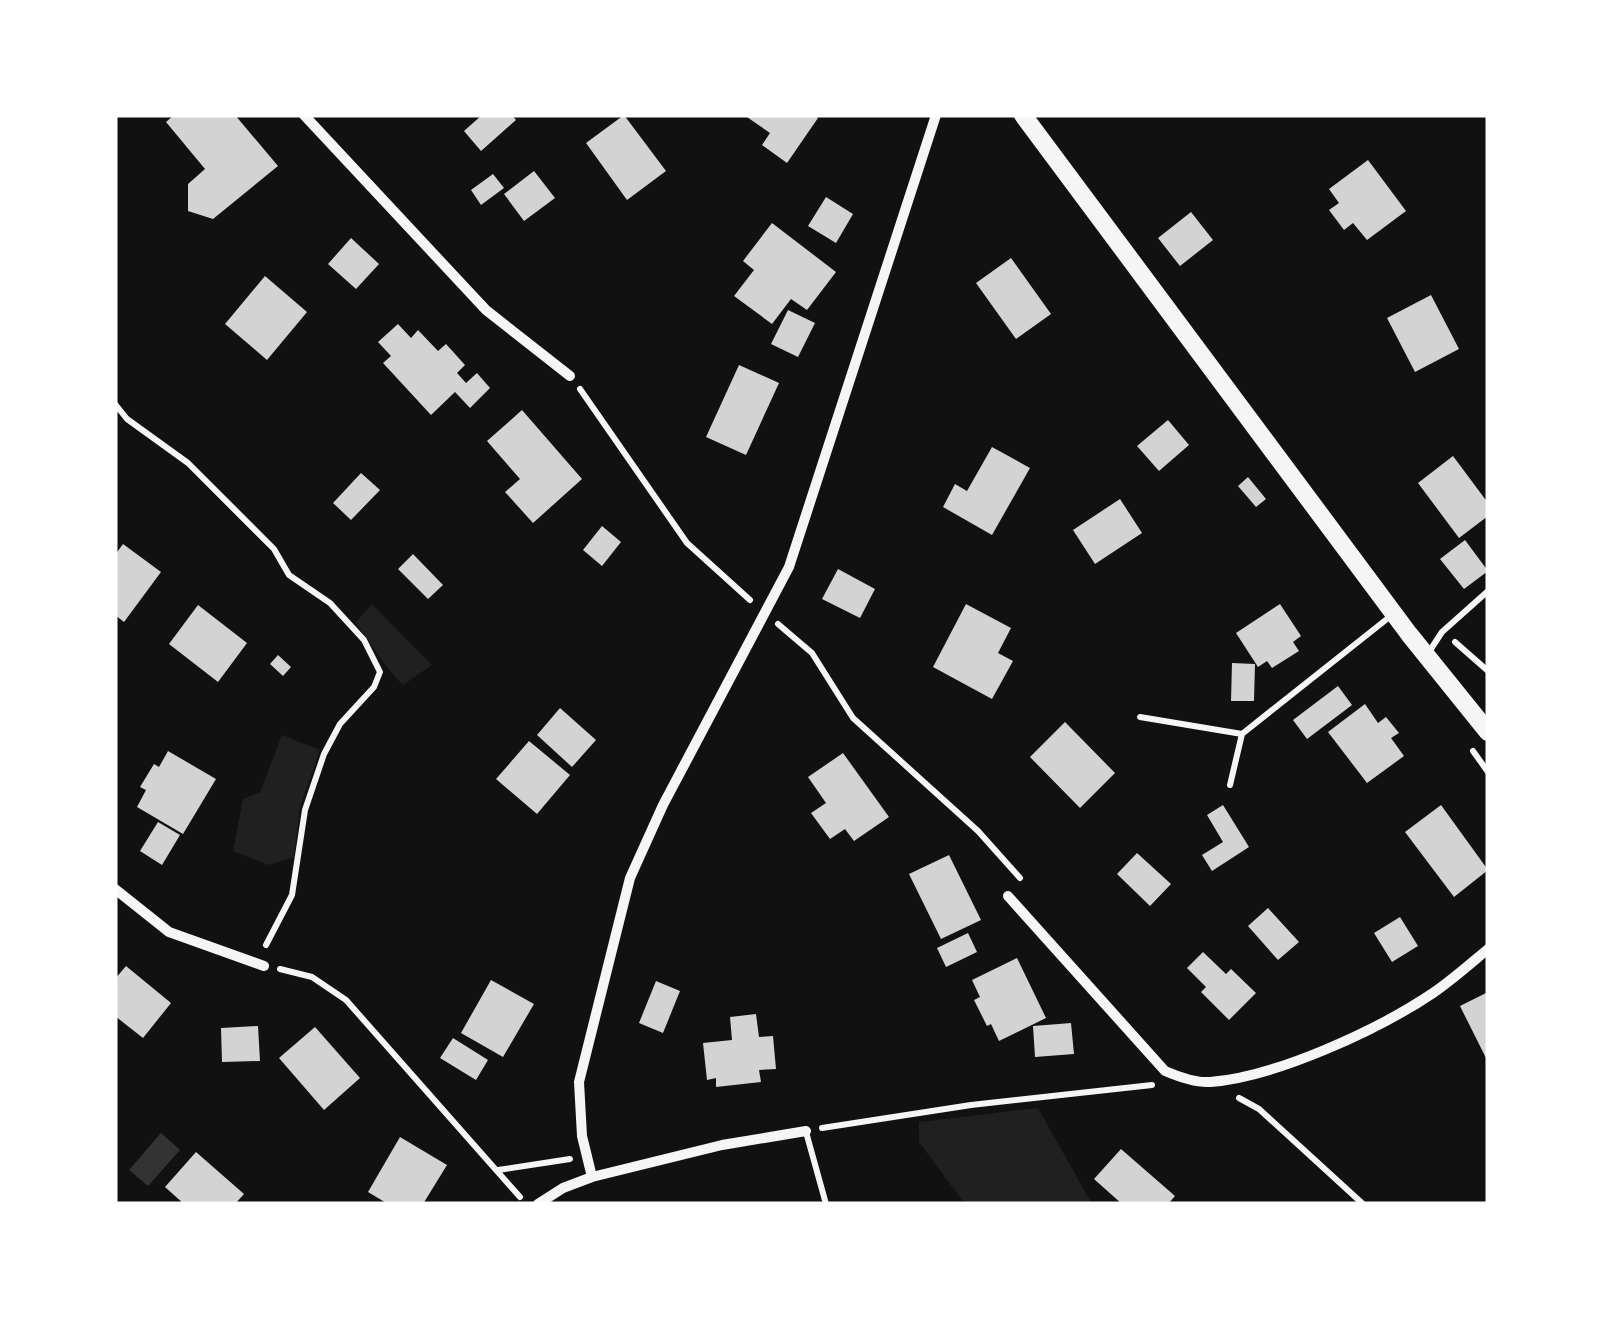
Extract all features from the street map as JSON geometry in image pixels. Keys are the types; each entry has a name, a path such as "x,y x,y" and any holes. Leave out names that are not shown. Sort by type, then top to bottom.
{"street":[{"path":"304,115 486,310 570,376"},
{"path":"592,1176 582,1136 579,1082 630,878 664,804 789,567 936,115"},
{"path":"1022,115 1394,614 1488,732"},
{"path":"115,889 169,932 264,966"},
{"path":"1008,896 1166,1070 1208,1082 1268,1070 1330,1048 1433,993 1488,949"},
{"path":"538,1204 592,1176 722,1145 806,1131"}],"lane":[{"path":"1426,656 1442,632 1488,592"},
{"path":"1230,784 1242,734 1394,614"},
{"path":"1140,716 1242,734"},
{"path":"806,1131 826,1204"}],"path":[{"path":"570,376 687,543 812,653 853,718 978,831 1029,887"},
{"path":"115,404 127,419 188,463 274,549 288,575 330,603 364,640 380,672 374,687 340,724 324,754 304,810 292,895 264,950 264,966 312,976 346,1000 526,1204"},
{"path":"1208,1082 1259,1109 1363,1204"},
{"path":"806,1131 971,1104 1154,1085"},
{"path":"497,1170 552,1164 587,1155"}],"shaded area":[{"path":"372,604 432,665 403,685 355,623"},
{"path":"282,735 320,750 300,807 294,857 269,865 233,851 243,799 260,792"},
{"path":"1038,1108 1092,1204 965,1204 919,1142 919,1122"},
{"path":"161,1133 180,1150 148,1186 129,1170"}],"building":[{"path":"174,115 235,115 278,166 213,219 188,211 188,184 205,169 166,122"},
{"path":"482,115 512,115 516,120 481,151 464,131"},
{"path":"624,115 666,171 627,200 586,143"},
{"path":"744,115 818,118 787,163 762,145 770,133"},
{"path":"1368,160 1406,211 1367,240 1353,223 1344,230 1329,210 1339,203 1329,189"},
{"path":"534,171 555,198 524,221 504,194"},
{"path":"493,174 504,188 481,205 471,190"},
{"path":"826,197 853,214 836,243 808,226"},
{"path":"1191,212 1213,240 1180,266 1158,238"},
{"path":"772,223 836,272 807,310 791,299 772,324 734,296 754,270 743,261"},
{"path":"351,238 379,264 356,289 328,264"},
{"path":"1011,258 1051,314 1016,339 976,283"},
{"path":"265,276 307,312 267,360 225,324"},
{"path":"1431,295 1459,349 1415,372 1387,318"},
{"path":"788,310 815,323 798,357 771,344"},
{"path":"398,324 411,338 418,330 438,351 446,344 465,365 457,373 466,383 477,373 490,388 470,408 455,392 431,415 383,363 391,356 378,342"},
{"path":"739,365 779,383 746,455 706,437"},
{"path":"522,410 582,479 533,523 505,492 520,479 487,441"},
{"path":"1168,420 1189,445 1159,471 1137,446"},
{"path":"992,447 1030,468 992,535 943,507 955,484 967,491"},
{"path":"1453,456 1488,503 1488,516 1459,538 1418,483"},
{"path":"361,473 380,490 351,520 333,503"},
{"path":"1248,477 1266,499 1256,507 1238,486"},
{"path":"1120,499 1142,533 1095,564 1073,530"},
{"path":"602,526 621,542 602,566 583,550"},
{"path":"1465,540 1488,571 1464,589 1440,559"},
{"path":"123,544 161,572 124,622 115,615 115,555"},
{"path":"413,554 443,585 428,599 398,569"},
{"path":"838,569 875,589 860,618 822,599"},
{"path":"966,604 1011,628 998,653 1013,661 992,699 933,667"},
{"path":"1280,604 1301,636 1293,642 1299,651 1272,668 1267,661 1258,667 1236,633"},
{"path":"198,605 247,643 218,682 169,644"},
{"path":"278,655 291,667 283,676 270,664"},
{"path":"1232,663 1255,664 1254,701 1231,701"},
{"path":"1338,686 1352,705 1307,739 1293,720"},
{"path":"1365,704 1378,723 1386,717 1399,733 1391,738 1404,756 1367,783 1328,732"},
{"path":"560,708 596,740 572,767 537,735"},
{"path":"1065,722 1115,773 1080,808 1030,757"},
{"path":"529,741 570,775 537,814 496,779"},
{"path":"168,751 216,779 183,834 137,807 146,790 140,787 154,764 159,767"},
{"path":"843,753 889,817 854,841 845,829 830,839 811,813 826,803 808,777"},
{"path":"1223,805 1249,847 1212,871 1202,855 1223,842 1207,815"},
{"path":"1441,805 1488,870 1454,897 1405,832"},
{"path":"158,822 180,835 162,865 140,851"},
{"path":"1137,853 1171,884 1150,906 1117,874"},
{"path":"949,855 981,920 941,939 909,874"},
{"path":"1268,908 1299,942 1278,960 1248,926"},
{"path":"1400,917 1418,946 1392,962 1374,933"},
{"path":"968,933 977,952 946,967 937,948"},
{"path":"1203,952 1226,974 1231,969 1256,993 1229,1020 1201,992 1206,987 1187,968"},
{"path":"1017,958 1046,1018 999,1041 974,1000 980,997 972,980"},
{"path":"126,966 171,1003 143,1038 115,1016 115,979"},
{"path":"491,980 534,1004 503,1057 461,1033"},
{"path":"656,981 680,991 663,1033 639,1023"},
{"path":"1488,992 1488,1062 1460,1006"},
{"path":"756,1014 759,1037 773,1036 776,1069 759,1070 761,1082 716,1087 716,1078 707,1080 703,1043 732,1040 730,1017"},
{"path":"1071,1023 1074,1054 1035,1057 1033,1026"},
{"path":"258,1026 260,1061 222,1062 221,1028"},
{"path":"315,1027 360,1078 324,1110 279,1058"},
{"path":"453,1038 488,1060 476,1080 440,1058"},
{"path":"400,1137 447,1165 423,1204 388,1204 368,1192"},
{"path":"1121,1149 1175,1196 1168,1204 1122,1204 1094,1179"},
{"path":"196,1152 244,1194 235,1204 184,1204 165,1187"}]}
